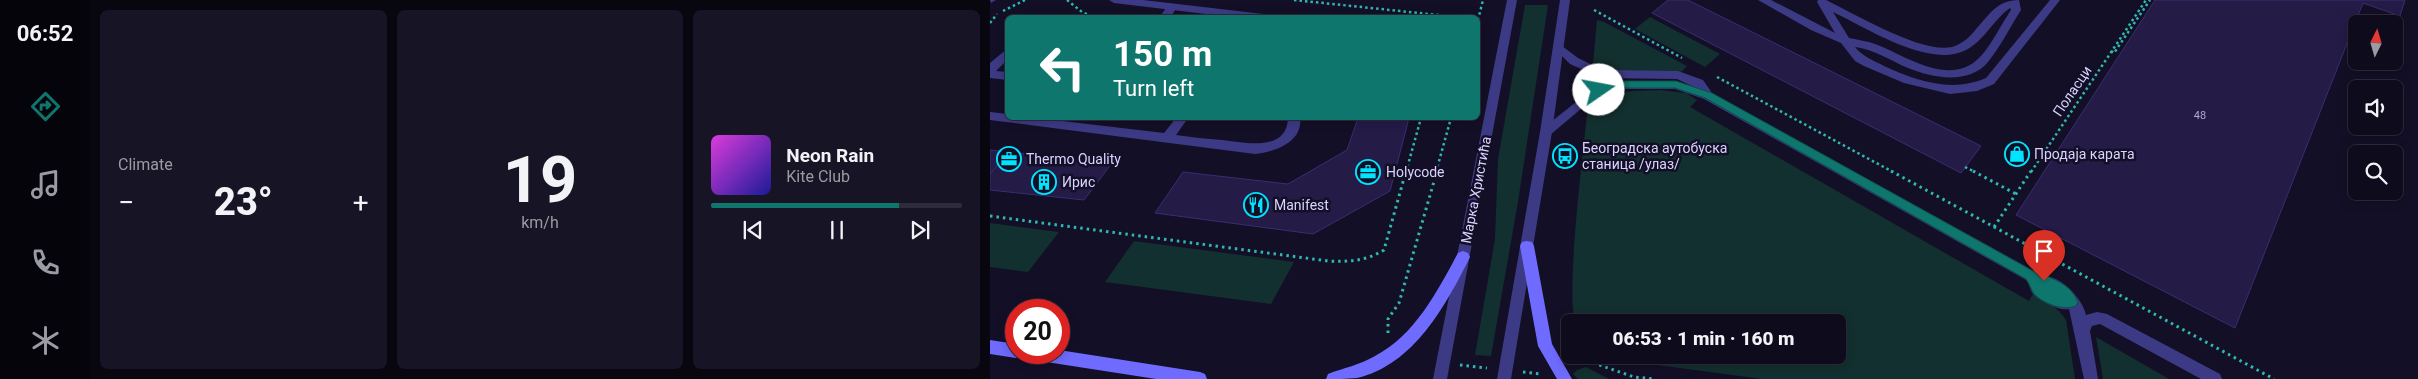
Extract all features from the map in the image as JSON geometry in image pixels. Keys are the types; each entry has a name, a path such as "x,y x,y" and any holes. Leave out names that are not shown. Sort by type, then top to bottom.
{"main road":[{"path":"1527,246 1546,346 1563,377"},
{"path":"1333,379 1370,366 1400,348 1424,324 1463,257"},
{"path":"990,347 1005,349"},
{"path":"1070,359 1200,379"}],"street":[{"path":"1114,0 1241,15"},
{"name":"Марка Христића","path":"1440,379 1512,0"},
{"path":"1505,374 1546,132 1565,0"},
{"path":"1763,0 1846,41 1870,46 1926,72 1948,75 1964,72 1976,67 1983,61 2016,10 2014,0 2004,5 1976,38 1960,49 1950,50 1922,48 1820,2"},
{"path":"1820,2 1846,41 1860,58 1909,82 1933,88 1958,90 1979,87 1990,82 2054,0"},
{"path":"1166,15 1172,7"},
{"path":"1802,19 1882,31"},
{"path":"1558,47 1574,61 1601,74 1678,75 1699,83 1708,96"},
{"path":"990,70 1005,55"},
{"path":"990,74 1005,76"},
{"path":"1546,132 1584,100 1599,90 1616,85 1676,84 1708,96 2031,276 2036,282 2038,290 2063,304 2072,302 2078,311 2091,379"},
{"path":"990,116 1005,118"},
{"path":"1021,120 1166,139 1262,149 1276,144 1288,136 1294,126 1294,120"},
{"path":"1166,139 1180,120"},
{"path":"2083,336 2082,328 2085,321 2093,318 2102,318 2215,379"}],"path":[{"path":"990,17 1025,0"},
{"path":"1066,0 1089,15"},
{"path":"1294,0 1438,15"},
{"path":"1479,15 1483,0"},
{"name":"Поласци","path":"1994,227 2146,0"},
{"path":"2111,51 2114,53 2150,0"},
{"path":"1594,10 1690,62"},
{"path":"990,23 998,13"},
{"path":"1716,76 2274,379"},
{"path":"990,216 1328,261 1361,262 1373,258 1384,250 1420,120"},
{"path":"1400,348 1387,332 1388,320 1392,311 1399,303 1414,256 1450,120"},
{"path":"1965,168 2016,194"},
{"path":"1444,364 1505,374 1563,377 1582,359 1634,377 1654,379"}],"green space":[{"path":"1525,5 1548,5 1518,202 1491,356 1475,355 1495,239 1498,159"},
{"path":"1650,17 1720,54 1705,67 1635,29"},
{"path":"1597,20 1687,66 1681,72 1613,72 1593,64"},
{"path":"1660,90 1686,93 1697,100 1690,107 2029,301 2033,294 2051,305 2066,320 2075,379 1762,379 1650,364 1846,364 1846,314 1574,314 1572,285 1574,254 1588,104 1605,96 1631,91"},
{"path":"990,223 1059,232 1028,272 990,267"},
{"path":"1134,241 1294,262 1271,304 1105,282"},
{"path":"2096,337 2169,379 2103,379"},
{"path":"1586,367 1609,379 1578,379 1573,374 1577,370"}],"building":[{"path":"1668,0 1688,0 1981,146 1961,173 1652,13"},
{"path":"2155,0 2405,0 2400,15 2363,3 2358,15 2348,15 2348,41 2235,328 2016,215"},
{"path":"1357,120 1408,120 1390,191 1313,234 1155,213 1183,172 1288,184 1347,150"},
{"path":"990,150 1009,152 990,174"},
{"name":"Ирис","path":"1009,152 1112,163 1084,200 990,190 990,174"}],"place":[{"name":"Продаја карата","path":"2017,154"},
{"name":"Београдска аутобуска станица /улаз/","path":"1565,156"},
{"name":"Thermo Quality","path":"1009,159"},
{"name":"Holycode","path":"1368,172"},
{"name":"Ирис","path":"1044,182"},
{"name":"Manifest","path":"1256,205"}],"route":[{"path":"1599,90 1616,85 1676,84 1685,86 1708,96 2031,276 2036,282 2038,290 2063,304 2072,302 2068,294 2044,281"}]}
